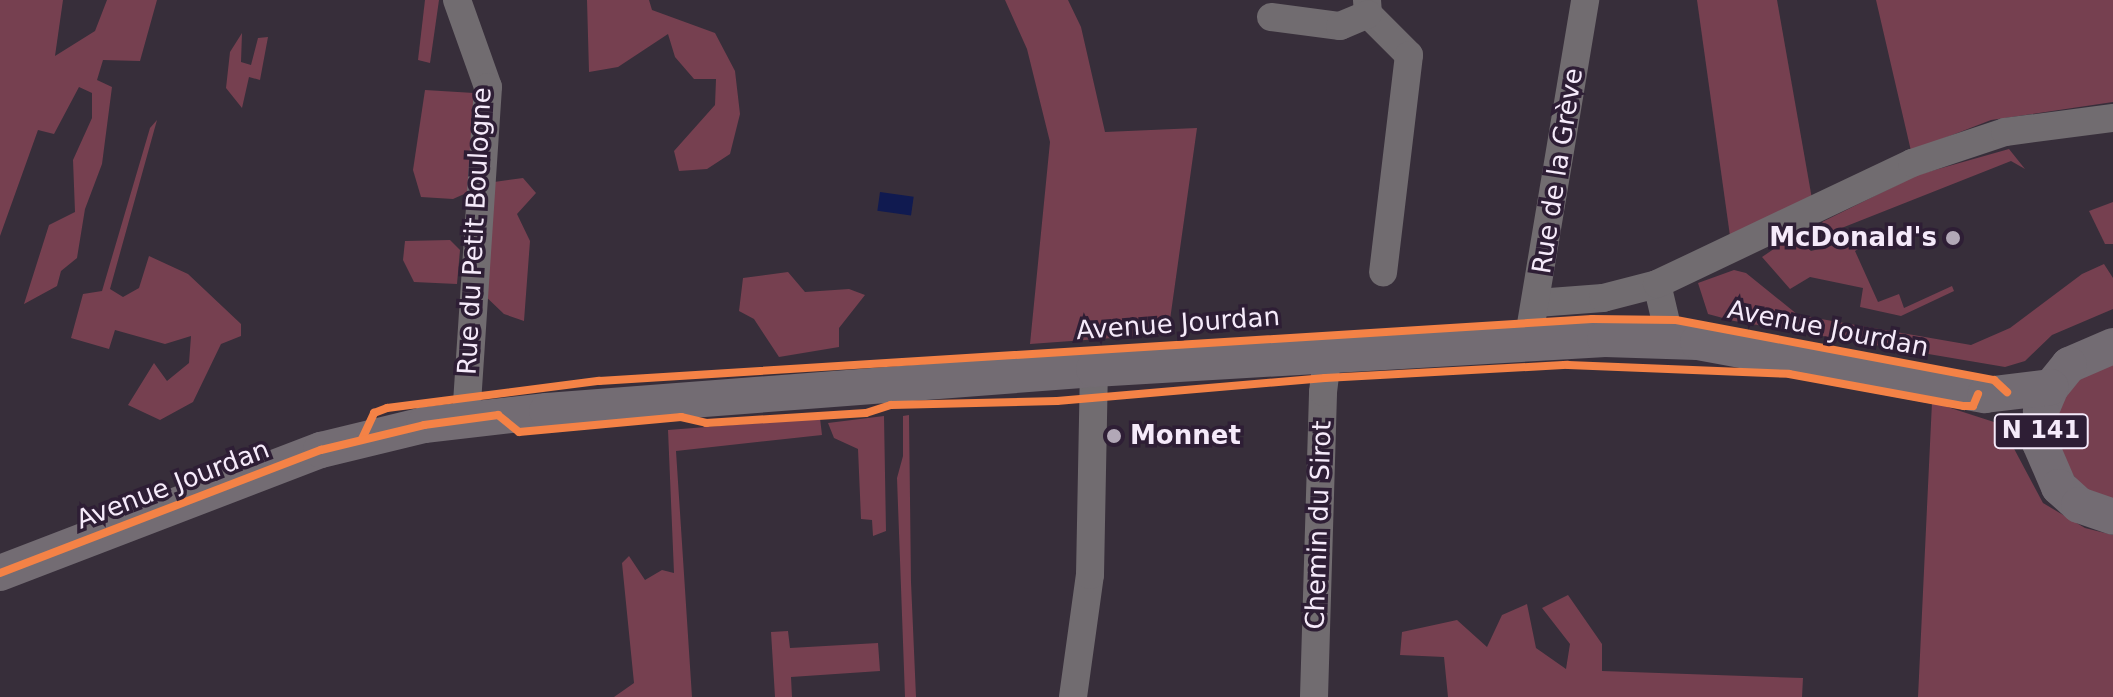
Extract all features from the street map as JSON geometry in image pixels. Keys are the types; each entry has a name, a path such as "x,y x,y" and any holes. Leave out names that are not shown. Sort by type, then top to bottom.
{"main road":[{"name":"Avenue Jourdan","path":"0,573 321,450 466,419 1094,369 1528,342 1670,339 1828,363 1985,395 2051,387"},
{"name":"N 141","path":"2113,346 2069,365 2051,387 2041,411 2040,443 2059,487 2079,505 2113,517"},
{"name":"Avenue Jourdan","path":"1985,395 2022,419 2040,443"}],"street":[{"name":"Rue du Petit Boulogne","path":"457,0 488,87 466,419"},
{"name":"Rue de la Grève","path":"1528,342 1537,303 1585,0"},
{"path":"1271,17 1340,26 1368,7 1409,55 1383,272"},
{"path":"1537,303 1603,298 1657,284 1912,163 2005,132 2113,118"},
{"path":"1657,284 1670,339"},
{"name":"Chemin du Sirot","path":"1314,697 1323,392 1328,354"},
{"path":"1073,697 1089,585 1094,369"}],"shaded area":[{"path":"0,0 63,0 55,56 95,31 107,0 157,0 140,61 103,60 97,80 112,87 102,164 85,209 77,258 61,271 57,286 24,304 49,225 75,212 73,160 92,118 92,93 79,87 54,134 38,130 0,236"},
{"path":"425,0 439,0 430,63 418,60"},
{"path":"587,0 649,0 652,10 715,33 735,71 740,114 730,154 707,169 679,171 674,151 715,105 716,79 694,79 675,57 668,34 618,67 589,72"},
{"path":"1005,0 1068,0 1081,27 1105,132 1197,128 1168,334 1030,344 1050,142 1027,49"},
{"path":"1697,0 1777,0 1812,199 1730,236"},
{"path":"1876,0 2113,0 2113,102 1991,120 1911,151"},
{"path":"242,33 241,62 251,65 258,38 268,37 260,80 249,77 242,108 226,88 230,52"},
{"path":"425,90 474,93 471,191 453,199 421,197 413,170"},
{"path":"157,120 110,289 123,297 139,288 149,256 188,274 241,324 241,336 221,344 193,402 160,420 128,405 154,363 167,381 189,363 191,336 165,344 115,330 109,349 71,338 83,294 102,291 150,128"},
{"path":"2009,149 2025,169 2011,161 1829,233 1822,222 1917,175"},
{"path":"523,178 536,193 517,214 530,241 524,321 504,314 481,292 487,183"},
{"path":"880,192 914,197 911,216 877,211"},
{"path":"2113,202 2113,244 2105,244 2089,211"},
{"path":"1888,231 1855,251 1878,302 1899,294 1904,308 1952,286 1954,291 1901,316 1860,307 1863,288 1810,277 1790,289 1762,257 1793,236 1811,251"},
{"path":"450,240 460,250 457,284 414,282 403,260 405,241"},
{"path":"2104,264 2113,278 2113,309 2052,335 2025,361 2005,367 1708,314 1698,283 1734,270 1746,273 1798,315 1971,345 2010,328 2082,274"},
{"path":"788,272 805,292 849,289 865,295 839,328 839,347 779,357 754,319 739,311 743,278"},
{"path":"2113,356 2113,502 2085,490 2057,455 2055,410 2064,389"},
{"path":"1932,402 1994,422 2011,443 2043,503 2085,528 2113,535 2113,697 1918,697"},
{"path":"909,415 916,697 905,697 897,478 903,456 903,416"},
{"path":"884,416 886,531 873,536 872,520 861,519 858,449 834,438 828,423"},
{"path":"820,418 822,435 676,451 692,697 614,697 634,683 622,563 629,556 645,580 662,570 674,573 668,430"},
{"path":"1568,595 1602,644 1602,671 1803,678 1802,697 1448,697 1444,657 1400,655 1402,632 1457,620 1487,647 1502,615 1527,604 1536,648 1566,669 1570,644 1542,608"},
{"path":"788,631 790,648 878,643 880,671 791,677 792,697 775,697 771,632"}],"cycle path":[{"path":"362,439 374,413 387,408 599,381 1592,319 1676,320 1994,380 2007,392"},
{"path":"0,573 321,450 424,425 498,415 519,432 681,417 706,423 866,413 891,405 1057,401 1325,378 1568,365 1789,374 1964,406 1973,406 1978,394"}],"place":[{"name":"McDonald's","path":"1953,238"},
{"name":"Monnet","path":"1114,436"}]}
